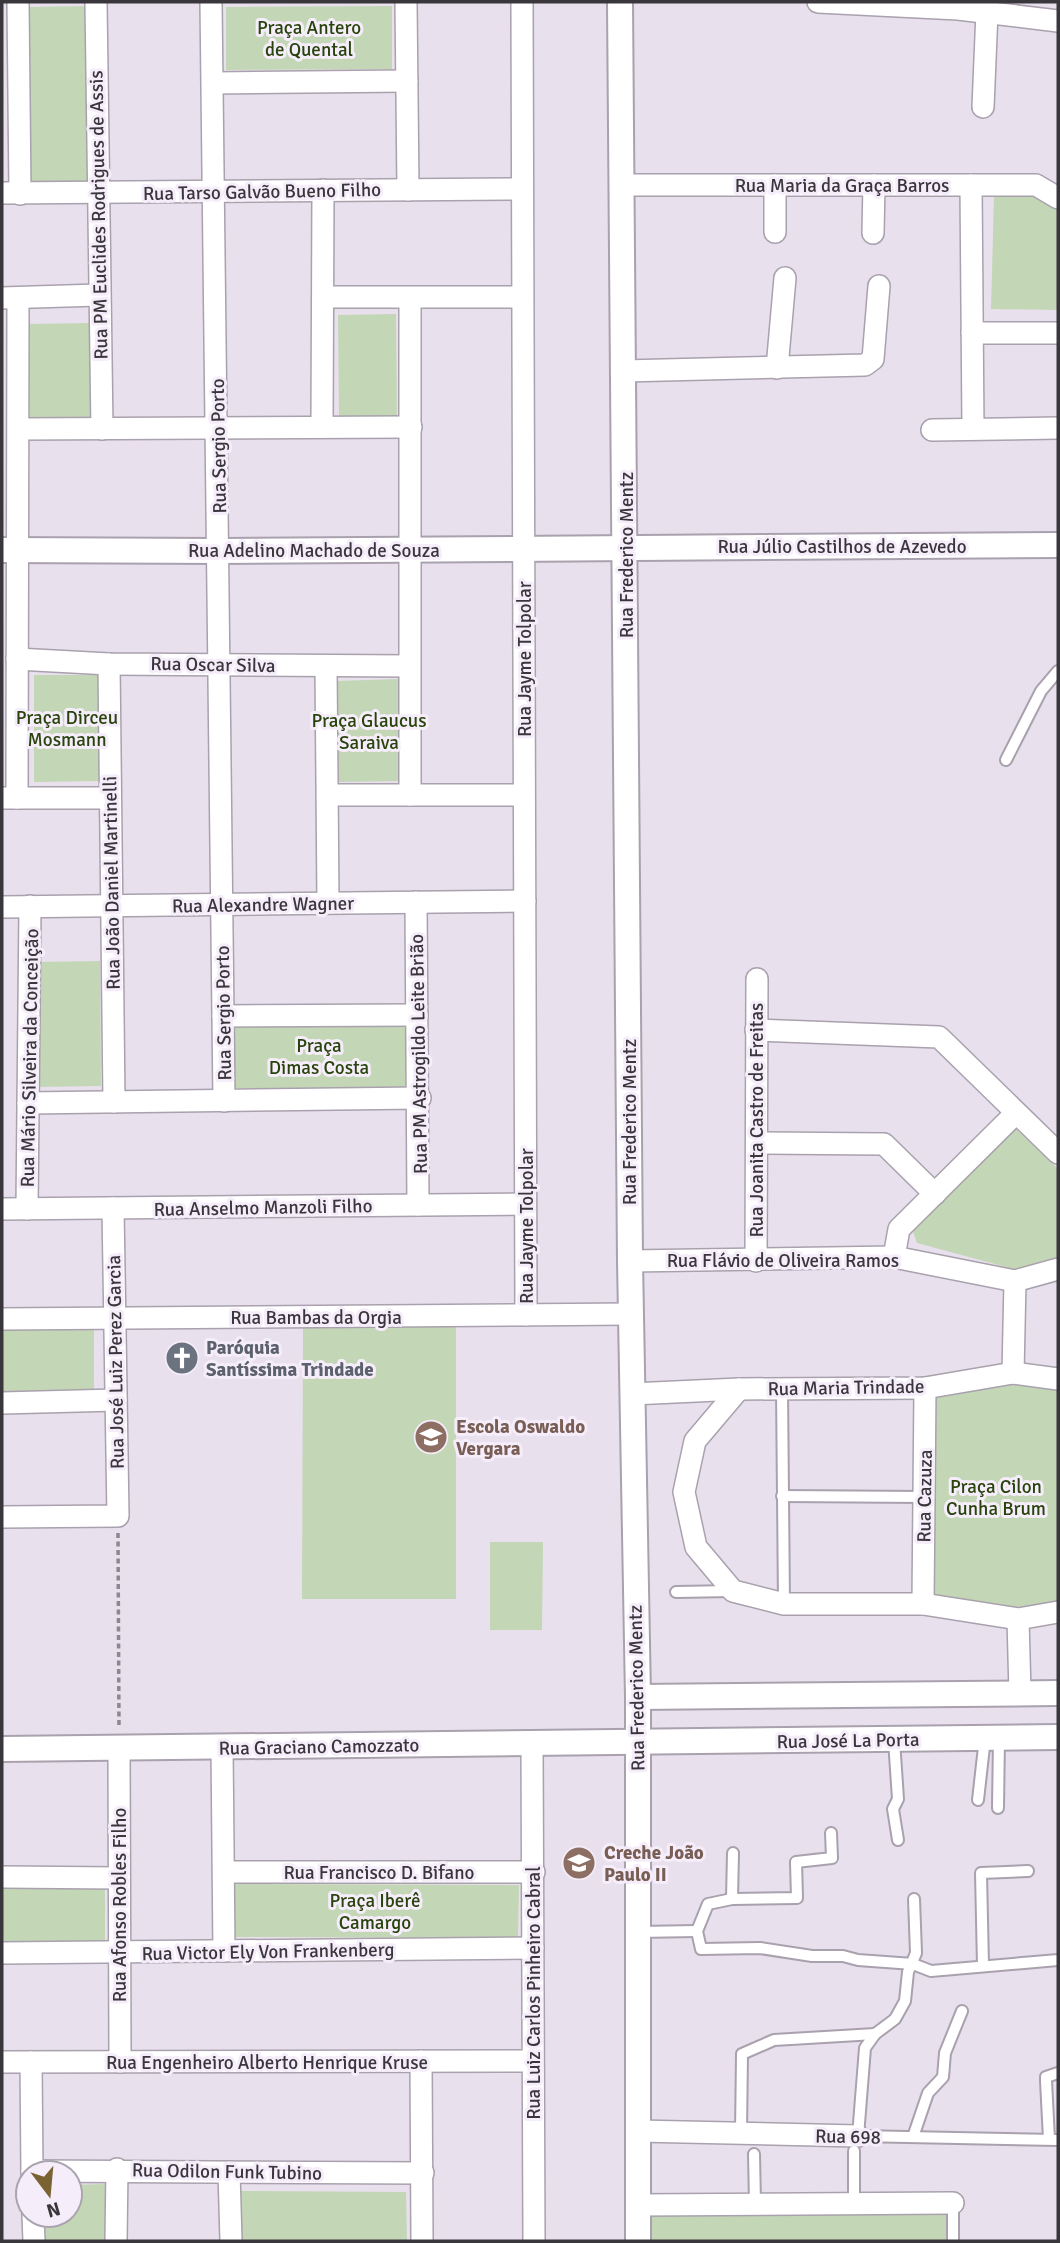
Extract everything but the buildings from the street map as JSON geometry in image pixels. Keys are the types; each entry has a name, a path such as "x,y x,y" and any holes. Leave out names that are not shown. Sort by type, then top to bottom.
{"street":[{"path":"11,193 18,2"},
{"name":"Rua PM Euclides Rodrigues de Assis","path":"96,2 102,429"},
{"name":"Rua Sergio Porto","path":"211,2 224,1101"},
{"path":"406,2 408,190"},
{"name":"Rua Jayme Tolpolar","path":"522,2 526,1315"},
{"name":"Rua Frederico Mentz","path":"620,2 630,1261 638,1697 638,2241"},
{"path":"818,2 987,12 1058,21"},
{"path":"983,107 987,12"},
{"path":"214,83 407,81"},
{"name":"Rua Maria da Graça Barros","path":"623,185 1036,185 1058,198"},
{"path":"775,185 775,232"},
{"path":"873,233 874,185"},
{"path":"971,185 973,429"},
{"name":"Rua Tarso Galvão Bueno Filho","path":"11,193 522,189"},
{"path":"321,426 323,190"},
{"path":"777,368 785,278"},
{"path":"624,372 865,365 873,359 879,286"},
{"path":"99,296 10,298 20,429 10,550 17,659 9,798 110,798"},
{"path":"323,297 521,297"},
{"path":"410,298 410,795"},
{"path":"972,333 1058,333"},
{"path":"20,429 411,427"},
{"path":"932,430 1058,428"},
{"name":"Rua Júlio Castilhos de Azevedo","path":"626,547 1058,545"},
{"name":"Rua Adelino Machado de Souza","path":"10,550 626,547"},
{"name":"Rua Oscar Silva","path":"17,659 109,664 409,666"},
{"name":"Rua João Daniel Martinelli","path":"109,664 114,1102"},
{"path":"326,666 328,903"},
{"path":"329,795 524,795"},
{"name":"Rua Alexandre Wagner","path":"2,907 524,901"},
{"name":"Rua PM Astrogildo Leite Brião","path":"416,902 420,1098 418,1205"},
{"name":"Rua Mário Silveira da Conceição","path":"27,1209 30,906"},
{"name":"Rua Joanita Castro de Freitas","path":"756,1261 757,979"},
{"path":"223,1016 417,1015"},
{"path":"756,1030 939,1037 1058,1153"},
{"path":"28,1103 420,1098"},
{"path":"894,1257 899,1229 1016,1113"},
{"path":"758,1143 884,1144 935,1194"},
{"name":"Rua Anselmo Manzoli Filho","path":"2,1209 525,1204"},
{"name":"Rua José Luiz Perez Garcia","path":"113,1208 118,1516"},
{"name":"Rua Flávio de Oliveira Ramos","path":"630,1261 894,1257 1014,1281 1058,1269"},
{"path":"1013,1373 1014,1281"},
{"name":"Rua Bambas da Orgia","path":"2,1320 631,1314"},
{"name":"Rua Maria Trindade","path":"632,1394 782,1388 925,1388 1013,1373 1058,1379"},
{"name":"Rua Cazuza","path":"923,1604 925,1388"},
{"path":"739,1389 695,1441 684,1492 696,1547 733,1591 784,1604 923,1604 1018,1619 1058,1612"},
{"path":"2,1403 116,1400"},
{"path":"2,1517 118,1516"},
{"path":"1018,1619 1020,1692"},
{"path":"638,1697 1058,1693"},
{"name":"Rua José La Porta","path":"637,1743 1058,1737"},
{"name":"Rua Graciano Camozzato","path":"2,1749 637,1743"},
{"name":"Rua Luiz Carlos Pinheiro Cabral","path":"532,1744 534,2241"},
{"path":"222,1747 224,1951"},
{"name":"Rua Afonso Robles Filho","path":"119,1748 120,2062"},
{"name":"Rua Francisco D. Bifano","path":"224,1872 534,1872"},
{"path":"2,1877 119,1878"},
{"name":"Rua Victor Ely Von Frankenberg","path":"2,1953 533,1948"},
{"name":"Rua Engenheiro Alberto Henrique Kruse","path":"2,2062 532,2060"},
{"path":"421,2061 422,2241"},
{"path":"31,2063 32,2159"},
{"name":"Rua 698","path":"638,2131 741,2133 856,2144"},
{"path":"116,2241 117,2169"},
{"name":"Rua Odilon Funk Tubino","path":"84,2170 423,2173"},
{"path":"229,2172 231,2241"},
{"path":"638,2205 953,2203"}],"lane":[{"path":"1006,760 1041,691 1058,671"},
{"path":"782,1388 784,1604"},
{"path":"782,1496 923,1497"},
{"path":"676,1592 733,1591"},
{"path":"978,1800 992,1738"},
{"path":"992,1738 998,1808"},
{"path":"894,1740 898,1799 893,1809 898,1840"},
{"path":"831,1833 832,1858 796,1862 796,1898 732,1899 708,1904 697,1931 701,1949 760,1948 812,1956 843,1955 858,1961 913,1964 932,1971 1058,1960"},
{"path":"732,1899 733,1853"},
{"path":"983,1966 981,1874 1028,1871"},
{"path":"854,2204 856,2144 865,2048 875,2034 895,2019 905,2001 908,1972 913,1964 914,1899"},
{"path":"637,1932 697,1931"},
{"path":"913,2137 928,2093 943,2077 945,2053 962,2011"},
{"path":"741,2133 742,2054 774,2040 875,2034"},
{"path":"1054,2139 1046,2077 1058,2073"},
{"name":"Rua 698","path":"856,2144 913,2137 1054,2139"},
{"path":"754,2154 755,2204"},
{"path":"953,2203 953,2241"}],"path":[{"path":"118,1516 119,1748"}],"green space":[{"path":"87,6 89,187 28,188 27,7"},
{"name":"Praça Antero de Quental","path":"392,6 392,69 226,70 226,7"},
{"path":"994,195 1033,196 1058,211 1058,310 991,309"},
{"path":"396,314 397,417 339,418 338,315"},
{"path":"91,323 93,430 30,431 28,324"},
{"name":"Praça Dirceu Mosmann","path":"34,675 99,675 99,781 34,782"},
{"name":"Praça Glaucus Saraiva","path":"399,679 402,781 339,782 336,681"},
{"path":"100,961 101,1086 37,1087 35,962"},
{"name":"Praça Dimas Costa","path":"233,1024 406,1024 405,1088 233,1088"},
{"path":"1015,1128 1058,1169 1058,1259 1017,1270 917,1243 912,1229"},
{"path":"303,1326 456,1326 456,1599 302,1599"},
{"path":"94,1329 94,1392 2,1394 2,1330"},
{"name":"Praça Cilon Cunha Brum","path":"1015,1382 1058,1389 1058,1603 1017,1610 934,1596 934,1397"},
{"path":"490,1542 543,1542 542,1630 490,1630"},
{"name":"Praça Iberê Camargo","path":"232,1884 519,1885 518,1938 231,1937"},
{"path":"105,1886 105,1943 2,1943 2,1887"},
{"path":"105,2184 105,2241 42,2241 42,2229 84,2229 84,2185"},
{"path":"238,2191 406,2192 407,2241 238,2241"},
{"path":"950,2205 950,2241 647,2241 647,2210"}],"place":[{"name":"Paróquia Santíssima Trindade","path":"182,1358"},
{"name":"Escola Oswaldo Vergara","path":"431,1437"},
{"name":"Creche João Paulo II","path":"579,1863"}]}
